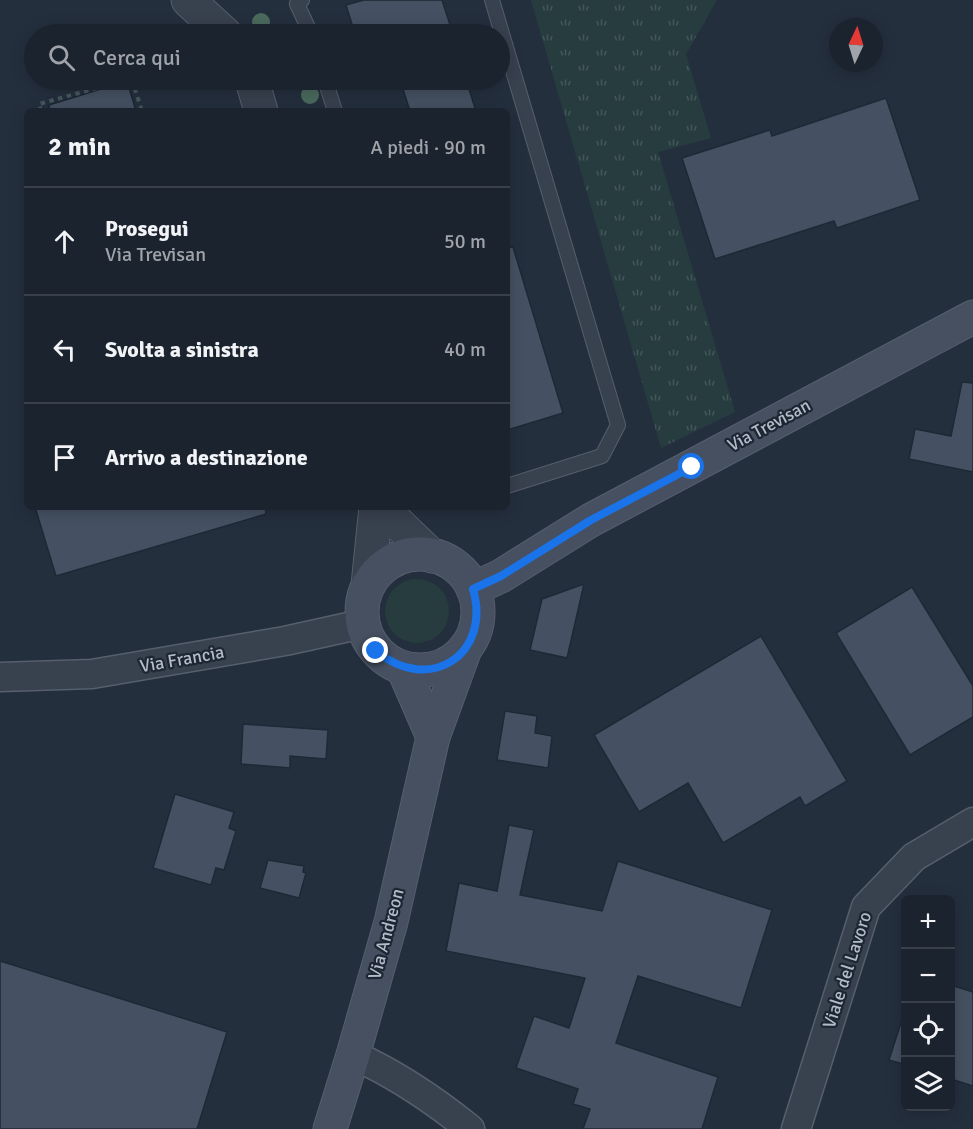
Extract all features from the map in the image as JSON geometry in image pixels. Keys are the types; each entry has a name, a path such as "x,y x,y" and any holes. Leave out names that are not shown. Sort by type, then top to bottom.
{"main road":[{"name":"Via Trevisan","path":"473,589 501,576 591,520 973,316"},
{"path":"415,554 432,556 449,562 463,574 473,589 477,604 477,620 473,635 465,649 452,660 437,668 420,671 388,662 376,651 362,624 362,604 368,585 380,569 397,559 415,554"},
{"name":"Via Andreon","path":"330,1129 391,922 433,737 465,649"},
{"path":"403,668 433,737"}],"street":[{"path":"188,0 214,24"},
{"path":"255,90 260,108"},
{"path":"368,585 376,510"},
{"path":"384,510 432,556"},
{"name":"Via Francia","path":"0,677 92,674 285,641 362,624"},
{"name":"Viale del Lavoro","path":"796,1129 866,907 914,857 973,822"},
{"path":"353,1055 406,1083 470,1129"}],"lane":[{"path":"492,0 499,24"},
{"path":"297,2 307,24"},
{"path":"510,61 618,425 602,456 510,485"},
{"path":"328,90 334,108"}],"path":[{"path":"40,108 39,104 90,90"},
{"path":"135,90 141,108"}],"green space":[{"path":"531,0 717,0 686,54 711,138 658,152 735,412 661,448"},
{"path":"417,579 429,581 440,588 447,599 449,611 447,623 440,634 429,641 417,643 405,641 394,634 387,623 385,611 387,599 394,588 405,581"}],"building":[{"path":"364,0 442,0 450,24 352,24 346,5"},
{"path":"98,90 130,90 135,108 50,108 49,105"},
{"path":"403,90 469,90 475,108 409,108"},
{"path":"886,98 920,200 837,228 834,221 715,259 682,158 770,130 772,136"},
{"path":"513,247 563,413 510,429 510,248"},
{"path":"962,382 973,383 973,472 909,459 915,429 951,436"},
{"path":"36,510 265,510 266,514 56,576"},
{"path":"584,584 567,658 530,650 542,599"},
{"path":"912,587 973,686 973,717 910,755 836,633"},
{"path":"761,636 847,781 805,806 800,797 723,843 688,783 639,812 594,735"},
{"path":"505,711 537,716 535,733 552,736 548,768 497,760"},
{"path":"243,724 328,730 326,759 290,756 290,768 241,764"},
{"path":"175,794 234,812 229,828 236,831 224,870 216,868 211,885 153,868"},
{"path":"509,825 534,830 520,895 602,911 618,861 772,910 741,1008 638,976 616,1043 718,1077 702,1129 583,1129 590,1109 573,1104 578,1089 516,1068 534,1016 569,1028 585,978 446,951 459,883 497,891"},
{"path":"268,860 304,866 303,872 306,873 299,898 260,888"},
{"path":"0,961 227,1032 197,1129 0,1129"},
{"path":"955,986 973,992 973,1086 955,1080"},
{"path":"901,1023 901,1064 889,1060"}],"route":[{"path":"376,651 388,662 420,671 437,668 452,660 465,649 473,635 477,620 477,604 473,589 501,576 591,520 692,467"}]}
